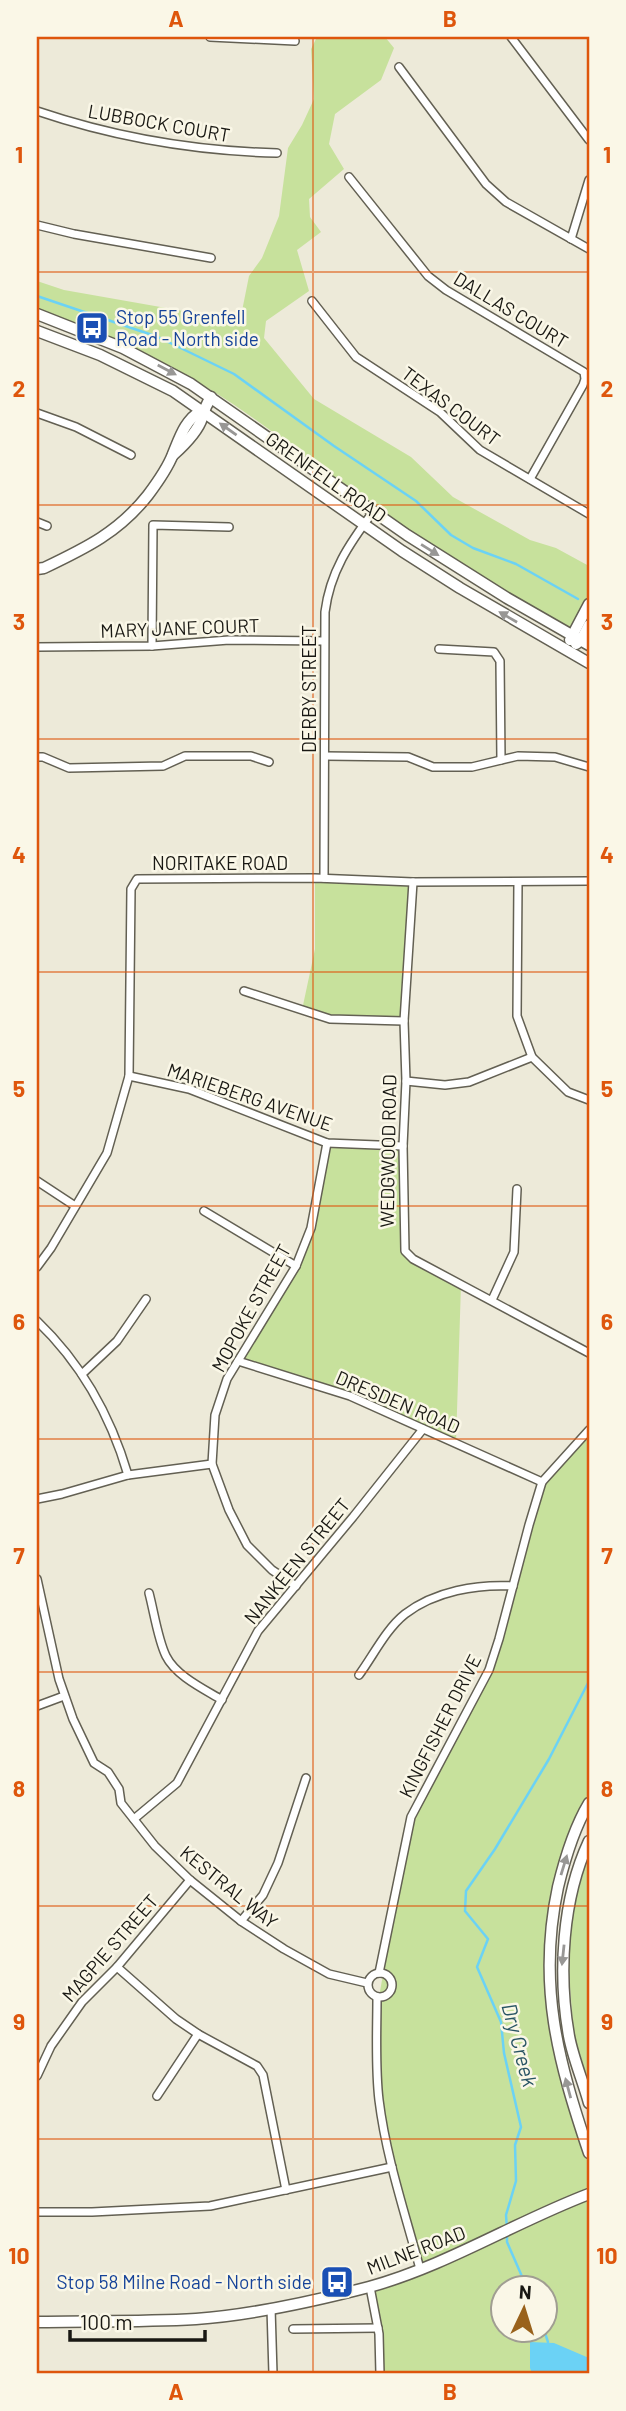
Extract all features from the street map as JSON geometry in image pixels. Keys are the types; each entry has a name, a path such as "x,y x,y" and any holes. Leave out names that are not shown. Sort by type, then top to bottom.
{"main road":[{"name":"GRENFELL ROAD","path":"37,314 123,348 181,378 373,512 507,598 585,643"},
{"name":"GRENFELL ROAD","path":"37,331 127,367 173,391 363,525 460,588 589,663"},
{"path":"37,569 90,546 126,521 150,493 192,416 202,411 211,397"},
{"path":"567,651 571,635 589,604"},
{"path":"567,651 585,643 589,625"},
{"path":"589,1802 580,1817 563,1866 551,1921 548,1966 554,2025 568,2089 589,2153"},
{"path":"589,1841 568,1912 562,1968 569,2037 589,2102"},
{"name":"MILNE ROAD","path":"37,2322 195,2319 271,2308 370,2287 472,2248 546,2210 589,2194"}],"street":[{"path":"210,37 295,41"},
{"path":"511,37 589,140"},
{"path":"399,67 486,184 506,202 589,249"},
{"name":"LUBBOCK COURT","path":"37,111 118,135 230,152 277,153"},
{"name":"DALLAS COURT","path":"349,177 428,276 446,290 584,372 583,385 530,479"},
{"path":"571,239 589,180"},
{"path":"37,225 211,258"},
{"name":"TEXAS COURT","path":"312,301 356,357 440,412 480,450 589,514"},
{"path":"37,413 76,427 131,455"},
{"name":"DERBY STREET","path":"324,878 325,612 331,579 338,562 373,512"},
{"path":"37,522 47,526"},
{"path":"152,646 153,525 229,527"},
{"name":"MARY JANE COURT","path":"37,647 152,646 229,640 324,641"},
{"path":"439,649 494,652 500,661 501,760"},
{"path":"37,757 69,768 163,766 185,756 251,756 269,762"},
{"path":"325,756 408,757 433,767 472,767 518,756 555,757 589,767"},
{"name":"NORITAKE ROAD","path":"37,1267 107,1153 129,1076 131,889 137,879 589,881"},
{"name":"WEDGWOOD ROAD","path":"414,882 404,1021 405,1251 412,1259 589,1353"},
{"path":"518,882 517,1016 532,1057 568,1092 589,1100"},
{"path":"244,991 330,1018 404,1021"},
{"path":"406,1081 445,1086 469,1082 532,1057"},
{"name":"MARIEBERG AVENUE","path":"129,1076 188,1088 327,1143 403,1146"},
{"name":"MOPOKE STREET","path":"296,1586 272,1570 247,1545 229,1510 212,1464 215,1415 227,1379 296,1266 311,1228 327,1143"},
{"path":"37,1181 75,1206"},
{"path":"492,1300 514,1252 517,1189"},
{"path":"204,1211 296,1266"},
{"path":"82,1374 117,1341 146,1298"},
{"path":"37,1321 54,1337 82,1374 119,1444 128,1475"},
{"name":"DRESDEN ROAD","path":"238,1361 350,1396 542,1482"},
{"name":"NANKEEN STREET","path":"134,1819 177,1783 258,1631 423,1429"},
{"name":"KINGFISHER DRIVE","path":"379,1973 411,1817 489,1670 542,1482 589,1430"},
{"path":"37,1499 128,1475 212,1464"},
{"name":"KESTRAL WAY","path":"37,1579 39,1603 64,1696 94,1763 108,1772 119,1789 121,1803 155,1846 190,1880 241,1921 284,1950 328,1974 368,1983"},
{"path":"359,1675 393,1627 415,1608 436,1596 487,1584 513,1586"},
{"path":"149,1593 166,1656 172,1665 198,1686 222,1700"},
{"path":"37,1706 64,1696"},
{"path":"241,1921 263,1895 278,1863 306,1778"},
{"name":"MAGPIE STREET","path":"37,2076 51,2046 82,2003 117,1967 190,1880"},
{"path":"117,1967 176,2019 257,2066 263,2075 286,2190"},
{"path":"379,1973 389,1977 392,1986 388,1994 377,1997 370,1993 368,1983 372,1975 379,1973"},
{"path":"377,1997 380,2103 392,2166 420,2269"},
{"path":"157,2096 198,2034"},
{"path":"37,2212 210,2206 392,2166"},
{"path":"370,2287 378,2328 380,2374"},
{"path":"271,2308 273,2374"},
{"path":"293,2329 378,2328"}],"green space":[{"path":"317,37 385,37 394,48 381,80 335,114 329,144 344,169 309,199 310,217 321,232 297,250 309,291 266,321 264,338 314,399 411,457 453,497 530,540 556,548 589,566 589,599 570,627 565,627 398,524 211,390 126,346 37,311 37,281 64,290 240,321 249,276 262,258 279,216 288,148 314,99 311,49"},
{"path":"315,878 413,882 404,1021 330,1019 302,1010 315,949"},
{"path":"327,1143 403,1146 405,1251 461,1284 456,1443 350,1396 238,1361 296,1266 311,1228"},
{"path":"589,1430 589,1803 580,1817 551,1921 554,2025 589,2153 589,2374 380,2374 370,2287 420,2269 392,2167 377,2070 379,1997 411,1817 489,1670 542,1482"},
{"path":"589,1851 589,2083 574,2036 567,1950 573,1909"}],"water":[{"path":"530,2344 556,2344 589,2358 589,2374 532,2374"}],"waterway":[{"path":"37,296 158,337 234,374 416,501 451,535 473,548 516,564 578,599"},
{"name":"Dry Creek","path":"507,2229 506,2215 516,2181 515,2145 521,2127 504,2053 501,2022 477,1967 488,1939 465,1911 466,1891 495,1849 549,1759 589,1681"},
{"name":"Dry Creek","path":"507,2235 507,2242 521,2274"}],"place":[{"name":"Stop 55 Grenfell Road - North side","path":"92,328"},
{"name":"Stop 58 Milne Road - North side","path":"337,2282"}]}
